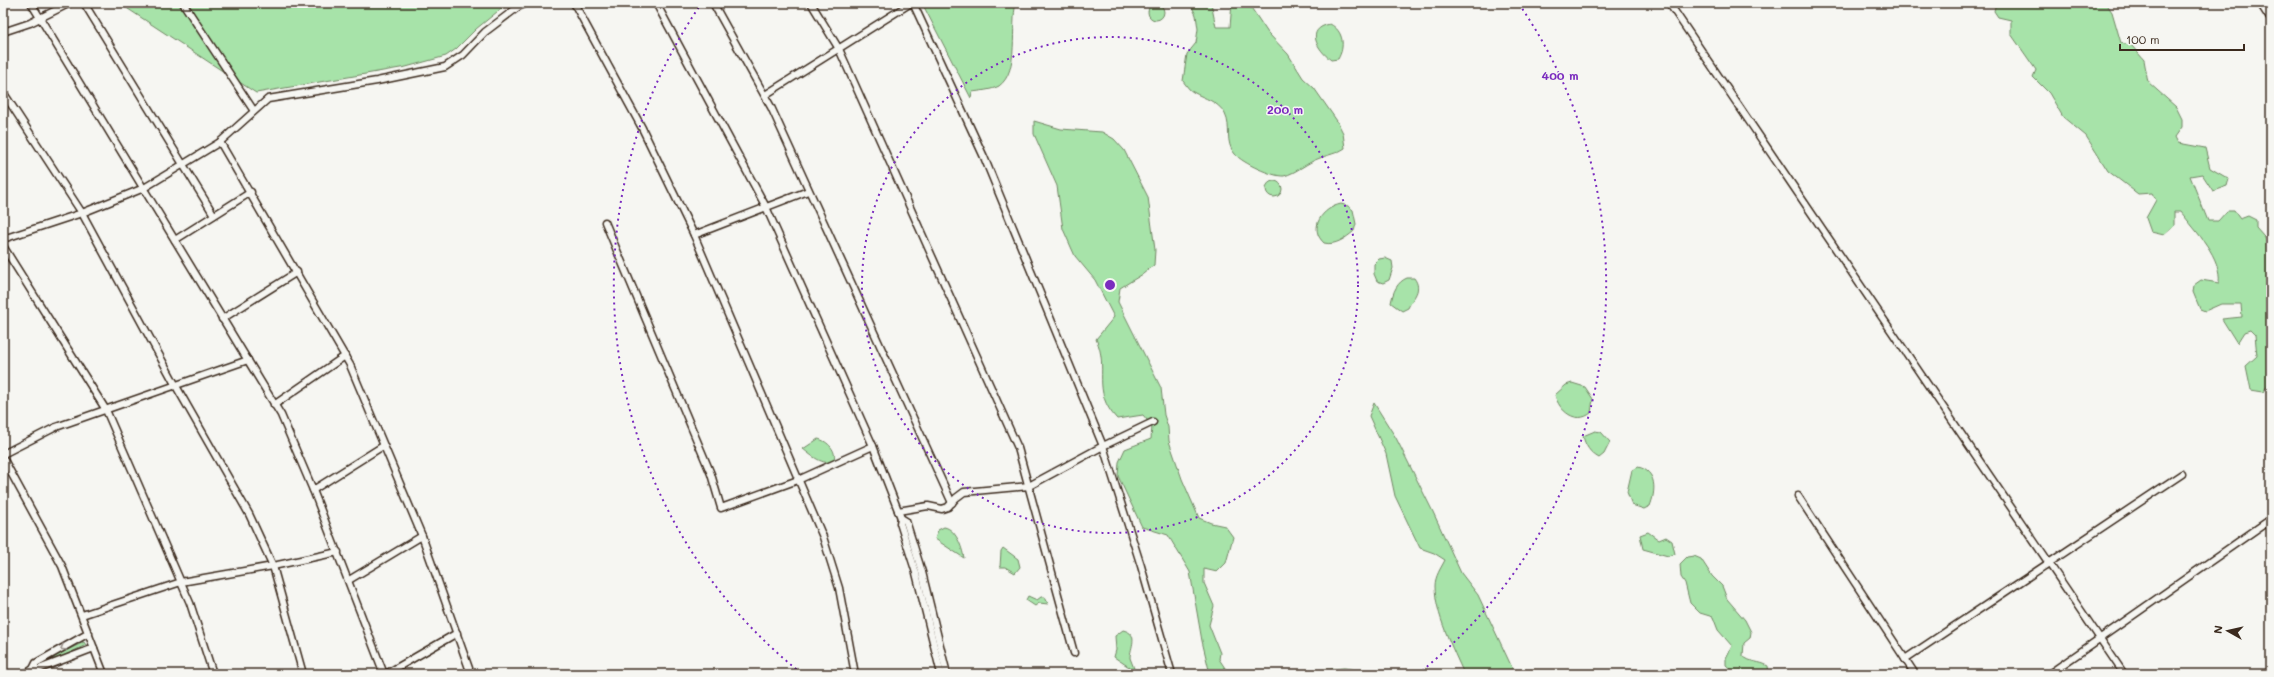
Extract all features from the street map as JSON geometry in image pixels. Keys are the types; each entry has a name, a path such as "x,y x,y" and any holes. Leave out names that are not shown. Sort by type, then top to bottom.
{"street":[{"path":"31,3 274,405 313,490 385,674 457,633"},
{"path":"3,32 30,23 70,3"},
{"path":"84,3 214,215"},
{"path":"184,3 254,112"},
{"path":"3,239 82,213 144,188 220,142 254,112 262,102 273,97 377,82 446,67 463,55 485,32 518,7 527,3"},
{"path":"574,3 642,128 694,235 823,537 839,588 855,674"},
{"path":"656,3 766,207 873,446 900,514 906,521 922,572 944,674"},
{"path":"713,3 765,95 952,503"},
{"path":"811,3 839,49 1018,448 1074,654"},
{"path":"765,95 912,3 984,157 1102,446 1141,566 1172,674"},
{"path":"1669,3 2124,674"},
{"path":"2260,3 2271,20"},
{"path":"3,92 82,213 176,386 249,514 273,566 303,674"},
{"path":"220,142 251,192 345,356 422,536 471,674"},
{"path":"694,235 808,191"},
{"path":"174,240 251,192"},
{"path":"606,222 711,474 721,508 798,480 873,446"},
{"path":"3,246 106,410 181,582 213,674"},
{"path":"222,319 297,272"},
{"path":"274,405 345,356"},
{"path":"3,454 56,427 248,360"},
{"path":"900,514 928,506 942,509 952,503 964,492 1029,486 1102,446 1153,422"},
{"path":"313,490 383,446"},
{"path":"3,458 62,566 82,614 104,674"},
{"path":"1905,659 2182,474"},
{"path":"1798,496 1915,674"},
{"path":"2049,674 2271,519"},
{"path":"349,580 422,536"},
{"path":"82,614 181,582 273,566 338,552"},
{"path":"25,674 33,669 36,663 89,633"},
{"path":"33,669 40,670 94,648"}],"green space":[{"path":"119,3 508,3 446,56 406,67 256,93"},
{"path":"922,3 1016,3 1014,13 1012,59 1010,70 1006,79 999,86 972,92 971,98"},
{"path":"1190,3 1211,3 1216,27 1230,27 1232,3 1248,3 1268,33 1288,54 1303,78 1314,88 1337,121 1343,133 1345,148 1284,176 1266,172 1239,158 1230,145 1228,124 1225,114 1219,106 1192,91 1183,81 1187,54 1196,43 1198,29 1196,15"},
{"path":"1996,3 2106,3 2112,12 2121,43 2132,46 2144,60 2148,82 2176,107 2182,119 2182,127 2175,137 2178,143 2205,148 2210,168 2229,179 2227,186 2213,191 2202,174 2190,176 2208,221 2218,221 2227,211 2234,211 2240,219 2248,216 2256,220 2256,228 2271,245 2271,380 2263,392 2251,390 2246,366 2257,356 2255,335 2250,330 2244,332 2237,343 2222,319 2242,317 2241,304 2221,304 2205,311 2200,309 2193,292 2194,285 2201,280 2219,283 2219,273 2207,245 2181,212 2174,212 2174,226 2164,235 2151,232 2146,218 2156,200 2152,193 2138,194 2108,171 2086,136 2063,117 2049,93 2033,77 2036,70 2011,34 2011,20 1998,17 1994,11"},
{"path":"1156,4 1163,9 1164,12 1159,19 1156,20 1149,15 1148,12 1153,5"},
{"path":"1330,24 1335,27 1341,35 1342,40 1342,49 1338,59 1331,60 1318,46 1315,35 1317,30"},
{"path":"1034,121 1061,129 1102,132 1114,139 1124,150 1148,197 1155,250 1154,265 1143,274 1120,288 1118,302 1161,388 1169,441 1182,479 1199,518 1211,523 1225,526 1233,537 1226,563 1217,572 1204,569 1204,583 1214,606 1209,625 1220,653 1219,659 1229,674 1210,674 1202,641 1190,572 1168,535 1142,527 1118,476 1119,462 1125,449 1151,439 1152,426 1143,415 1117,419 1104,398 1102,389 1100,350 1096,339 1114,317 1095,280 1075,256 1063,229 1057,186 1034,134"},
{"path":"1274,181 1280,183 1282,189 1280,195 1274,197 1268,195 1266,189 1268,183"},
{"path":"1341,204 1348,206 1353,210 1356,224 1354,231 1344,239 1328,244 1324,243 1319,237 1317,231 1319,219 1328,210"},
{"path":"1385,258 1392,261 1393,268 1389,280 1383,283 1377,281 1374,274 1374,264 1379,259"},
{"path":"1407,278 1414,278 1418,286 1408,308 1402,311 1391,303 1396,288"},
{"path":"1572,383 1585,387 1593,399 1591,413 1580,418 1574,417 1564,411 1555,395 1566,385"},
{"path":"1374,403 1396,438 1433,512 1461,573 1478,595 1515,674 1464,674 1441,620 1436,597 1436,579 1445,560 1434,553 1420,548 1395,496 1386,454 1369,416"},
{"path":"1595,431 1601,432 1610,442 1604,454 1599,458 1588,448 1583,436"},
{"path":"818,439 822,440 831,447 835,457 834,461 822,461 803,449"},
{"path":"1638,467 1649,473 1652,477 1654,488 1650,506 1644,509 1632,505 1627,492 1632,470"},
{"path":"944,527 952,531 958,539 964,558 935,539 938,530"},
{"path":"1648,532 1659,540 1666,537 1672,541 1675,554 1668,556 1643,549 1640,535"},
{"path":"1003,548 1018,559 1020,567 1015,573 1005,567 1000,567 1001,551"},
{"path":"1694,556 1701,559 1712,576 1722,586 1727,599 1745,620 1751,632 1750,638 1744,643 1743,656 1749,660 1768,666 1769,674 1736,674 1726,665 1726,658 1732,646 1718,630 1713,617 1700,613 1690,603 1685,583 1681,577 1680,564 1687,557"},
{"path":"1028,596 1037,600 1041,597 1045,597 1048,604 1039,603 1035,606 1026,600"},
{"path":"1123,630 1128,632 1133,638 1130,658 1135,671 1114,657 1116,650 1115,636"},
{"path":"84,642 86,645 38,668 37,665"},
{"path":"1344,668 1352,669 1361,674 1318,674 1324,670"}]}
